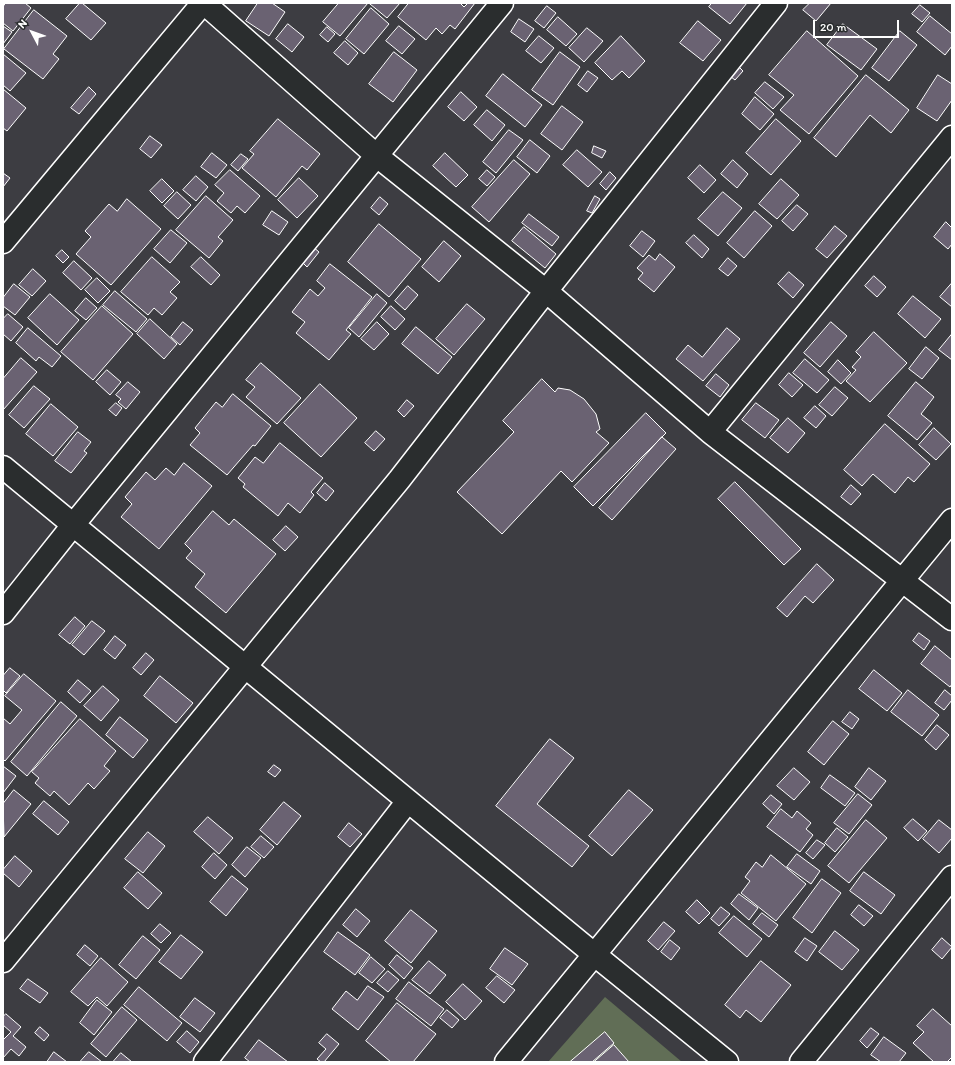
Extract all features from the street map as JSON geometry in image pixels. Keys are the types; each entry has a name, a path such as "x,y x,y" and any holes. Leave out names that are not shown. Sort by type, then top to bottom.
{"street":[{"path":"3,242 203,3 377,156 546,291 710,432 952,619"},
{"path":"3,613 73,525 502,3"},
{"path":"3,961 399,480 546,291 776,3"},
{"path":"710,432 952,137"},
{"path":"3,467 727,1062"},
{"path":"506,1062 952,520"},
{"path":"205,1062 408,801"},
{"path":"801,1062 952,877"}],"green space":[{"path":"605,997 682,1062 548,1062"}],"building":[{"path":"6,3 25,3 31,8 13,31 3,23 3,7"},
{"path":"80,3 82,3 106,23 91,40 66,19"},
{"path":"258,3 272,3 285,12 269,36 246,21"},
{"path":"339,3 368,3 340,36 323,22"},
{"path":"400,3 387,18 370,4"},
{"path":"409,3 460,3 464,7 468,3 475,3 455,29 450,25 442,34 436,28 426,40 398,17"},
{"path":"712,3 747,3 730,24 709,7"},
{"path":"810,3 831,3 816,21 803,10"},
{"path":"920,5 930,13 922,22 912,14"},
{"path":"547,6 556,13 544,28 535,21"},
{"path":"371,8 389,24 364,54 346,39"},
{"path":"34,10 67,36 53,54 59,59 43,79 4,49"},
{"path":"930,16 952,34 952,46 945,55 917,32"},
{"path":"558,17 577,34 566,46 547,30"},
{"path":"519,19 534,29 525,42 511,32"},
{"path":"698,21 721,40 703,61 680,43"},
{"path":"288,24 304,37 292,52 276,39"},
{"path":"843,24 877,49 861,70 827,45"},
{"path":"3,26 12,32 3,44"},
{"path":"399,26 415,39 402,54 386,41"},
{"path":"327,27 335,34 328,42 320,35"},
{"path":"587,28 603,41 584,62 569,48"},
{"path":"807,31 858,76 809,134 780,110 794,95 769,75"},
{"path":"900,31 917,45 889,81 872,68"},
{"path":"539,36 554,48 541,63 526,51"},
{"path":"621,36 645,61 629,78 622,71 612,80 595,63"},
{"path":"345,41 358,53 348,65 334,53"},
{"path":"394,52 417,70 393,102 369,84"},
{"path":"560,52 580,67 553,105 532,90"},
{"path":"3,54 26,73 10,91 3,85"},
{"path":"735,63 743,71 735,80 726,73"},
{"path":"588,71 598,78 587,92 578,85"},
{"path":"503,74 542,105 525,127 486,96"},
{"path":"866,75 909,110 891,133 870,115 836,157 814,138"},
{"path":"938,75 952,84 952,100 937,121 917,108"},
{"path":"765,82 784,97 773,109 755,93"},
{"path":"89,87 96,94 79,114 71,108"},
{"path":"3,89 26,108 7,131 3,128"},
{"path":"461,92 477,107 464,121 448,107"},
{"path":"755,97 774,114 760,130 742,114"},
{"path":"562,106 583,122 562,150 541,134"},
{"path":"487,110 505,125 492,141 474,125"},
{"path":"278,119 320,154 307,170 302,166 276,197 242,168 254,154 250,151"},
{"path":"776,119 801,141 771,175 746,153"},
{"path":"509,130 523,140 496,173 483,162"},
{"path":"150,136 162,145 151,158 140,149"},
{"path":"530,140 550,156 537,173 517,157"},
{"path":"594,146 606,151 602,158 592,153"},
{"path":"577,150 602,172 588,187 563,165"},
{"path":"212,153 227,165 216,178 201,167"},
{"path":"445,153 468,175 456,187 433,166"},
{"path":"241,154 248,159 238,171 231,165"},
{"path":"514,160 530,174 489,222 472,207"},
{"path":"733,160 748,174 737,188 721,174"},
{"path":"700,165 716,180 704,193 688,178"},
{"path":"230,170 260,196 245,213 237,206 231,213 217,201 224,193 215,185"},
{"path":"487,170 495,177 487,186 479,179"},
{"path":"610,172 616,178 606,190 600,184"},
{"path":"3,173 10,178 3,187"},
{"path":"196,176 208,187 196,201 183,190"},
{"path":"299,178 318,196 297,218 278,200"},
{"path":"162,179 174,191 162,203 150,191"},
{"path":"781,179 799,195 777,219 759,204"},
{"path":"177,192 191,205 178,219 164,206"},
{"path":"723,192 742,208 718,236 698,219"},
{"path":"206,196 233,220 218,237 223,241 209,258 176,230"},
{"path":"595,196 600,199 592,213 587,211"},
{"path":"380,197 388,204 379,215 371,208"},
{"path":"127,199 161,229 111,285 76,254 91,237 85,231 109,204 117,211"},
{"path":"797,205 808,214 793,231 782,221"},
{"path":"272,211 288,222 279,235 263,225"},
{"path":"755,211 772,226 744,258 727,243"},
{"path":"529,214 559,237 552,246 522,223"},
{"path":"946,222 952,228 952,244 948,249 934,237"},
{"path":"379,224 421,259 389,297 348,262"},
{"path":"835,226 847,236 827,258 816,249"},
{"path":"524,227 556,254 545,268 512,241"},
{"path":"171,230 187,243 170,263 154,249"},
{"path":"642,231 655,241 643,257 630,246"},
{"path":"694,235 709,249 702,258 686,243"},
{"path":"444,241 461,256 439,282 422,267"},
{"path":"312,246 319,252 307,267 300,260"},
{"path":"62,250 69,257 63,263 56,256"},
{"path":"660,254 675,267 654,292 638,279 643,273 637,268 649,255 655,260"},
{"path":"152,257 180,282 170,292 177,298 162,315 154,308 148,315 121,292"},
{"path":"201,257 220,275 211,285 191,267"},
{"path":"728,258 737,266 728,276 719,269"},
{"path":"74,261 92,278 81,290 63,273"},
{"path":"330,264 372,297 346,330 351,334 329,360 296,333 305,322 292,312 310,289 318,296 325,288 317,281"},
{"path":"33,269 46,281 32,296 19,285"},
{"path":"789,272 804,285 793,298 778,284"},
{"path":"874,276 886,287 877,297 865,286"},
{"path":"97,278 110,291 98,303 85,290"},
{"path":"952,283 952,307 940,297"},
{"path":"14,284 30,297 15,315 3,306 3,298"},
{"path":"408,286 418,295 405,310 395,301"},
{"path":"115,291 147,319 136,332 103,305"},
{"path":"50,294 79,320 57,345 28,318"},
{"path":"377,294 387,303 359,337 349,328"},
{"path":"913,296 941,319 925,338 898,314"},
{"path":"86,298 97,308 86,320 75,311"},
{"path":"467,304 485,319 454,355 436,339"},
{"path":"102,306 133,334 93,380 61,352"},
{"path":"391,306 405,319 395,330 381,317"},
{"path":"8,314 23,327 11,341 3,334 3,319"},
{"path":"150,319 177,344 164,359 137,334"},
{"path":"183,322 193,330 180,345 171,337"},
{"path":"377,322 389,334 374,350 361,339"},
{"path":"831,322 847,336 820,367 804,353"},
{"path":"416,327 452,357 438,374 402,344"},
{"path":"28,328 61,356 52,367 39,357 36,361 16,343"},
{"path":"727,328 740,339 703,381 676,359 688,345 702,357"},
{"path":"874,332 907,363 870,402 846,381 856,370 852,367 861,357 856,352"},
{"path":"952,334 952,360 939,350"},
{"path":"926,347 939,358 922,379 909,369"},
{"path":"21,358 37,372 3,410 3,379"},
{"path":"805,359 829,380 817,393 793,373"},
{"path":"838,360 851,373 841,384 828,372"},
{"path":"261,363 301,398 277,424 246,397 255,387 246,380"},
{"path":"107,370 121,382 110,395 96,382"},
{"path":"789,373 803,385 792,397 779,385"},
{"path":"716,374 729,385 720,397 706,386"},
{"path":"542,379 555,392 558,388 570,390 584,399 596,414 600,429 596,432 609,443 572,482 561,471 502,534 457,492 514,432 503,421"},
{"path":"128,382 140,392 126,409 118,402 121,399 116,395"},
{"path":"916,382 934,397 921,414 932,423 917,440 888,416"},
{"path":"320,384 357,418 321,457 284,423"},
{"path":"34,386 50,399 24,428 9,415"},
{"path":"835,387 848,398 832,416 819,405"},
{"path":"233,394 271,426 255,446 253,445 227,475 190,445 200,433 195,428 216,402 222,407"},
{"path":"407,400 414,406 404,417 398,411"},
{"path":"116,403 122,408 116,416 109,410"},
{"path":"756,403 779,420 765,438 742,420"},
{"path":"51,404 78,427 53,456 26,434"},
{"path":"815,406 826,416 816,428 804,418"},
{"path":"646,413 666,433 593,506 574,487"},
{"path":"788,418 805,433 788,453 770,438"},
{"path":"885,424 930,464 914,482 908,477 895,493 873,474 862,486 844,470"},
{"path":"934,428 951,444 936,460 919,445"},
{"path":"376,431 385,439 374,451 365,443"},
{"path":"78,432 91,442 84,451 87,453 71,473 55,461"},
{"path":"662,437 676,449 612,520 599,508"},
{"path":"280,443 323,478 311,492 314,495 300,513 288,503 278,516 243,487 245,484 238,478 255,457 263,463"},
{"path":"184,463 212,486 159,549 121,517 132,504 125,497 146,472 155,480 166,468 174,475"},
{"path":"735,482 801,549 784,565 718,499"},
{"path":"325,483 334,491 326,501 317,493"},
{"path":"851,485 861,494 851,505 841,497"},
{"path":"213,511 229,525 234,519 276,554 226,613 195,587 205,574 186,558 192,551 185,544"},
{"path":"286,526 298,537 285,551 273,540"},
{"path":"817,564 834,580 813,603 805,596 787,617 777,608"},
{"path":"75,617 85,626 70,644 59,635"},
{"path":"92,621 105,631 84,655 72,645"},
{"path":"919,633 930,641 924,650 913,641"},
{"path":"115,636 126,645 115,659 104,650"},
{"path":"935,646 952,660 952,684 950,687 921,664"},
{"path":"146,653 154,660 141,675 133,668"},
{"path":"10,668 20,676 6,693 3,690 3,676"},
{"path":"874,670 902,693 887,711 859,689"},
{"path":"24,674 56,701 5,761 3,759 3,718 10,724 22,710 5,696"},
{"path":"160,676 193,703 176,723 144,696"},
{"path":"78,680 91,691 80,703 68,692"},
{"path":"103,686 119,700 101,721 84,706"},
{"path":"908,690 939,715 922,736 891,712"},
{"path":"945,690 952,696 952,700 944,710 935,703"},
{"path":"61,702 77,716 27,776 11,762"},
{"path":"850,712 859,719 852,729 842,722"},
{"path":"120,717 148,740 133,758 106,735"},
{"path":"80,719 116,751 104,766 110,771 94,789 88,783 69,805 54,791 50,796 35,783 39,778 32,772"},
{"path":"833,721 849,734 824,765 808,752"},
{"path":"937,725 949,735 936,750 925,740"},
{"path":"550,739 574,758 537,804 589,846 572,867 496,806"},
{"path":"274,765 281,770 275,777 268,772"},
{"path":"3,766 16,776 3,793"},
{"path":"794,768 810,782 794,800 777,786"},
{"path":"869,768 886,781 871,800 855,787"},
{"path":"830,775 855,793 845,806 821,788"},
{"path":"14,790 31,804 4,837 3,804"},
{"path":"629,790 653,810 612,856 589,836"},
{"path":"858,794 872,805 849,834 834,823"},
{"path":"771,795 782,804 774,814 763,804"},
{"path":"44,801 69,822 58,835 33,814"},
{"path":"284,802 301,816 277,845 260,830"},
{"path":"781,809 792,818 797,811 811,823 806,829 813,835 800,852 767,827"},
{"path":"208,817 233,838 219,854 194,832"},
{"path":"913,819 927,831 918,841 904,828"},
{"path":"866,820 887,838 849,883 828,866"},
{"path":"939,820 952,830 952,838 939,853 923,839"},
{"path":"349,823 362,834 350,847 338,837"},
{"path":"837,828 848,837 835,852 825,843"},
{"path":"148,832 165,846 143,873 125,859"},
{"path":"261,836 274,847 264,858 251,847"},
{"path":"817,840 825,845 813,859 806,853"},
{"path":"247,847 261,858 245,877 232,865"},
{"path":"214,853 227,865 215,879 202,867"},
{"path":"797,854 820,871 811,884 787,867"},
{"path":"771,855 806,884 776,921 741,893 750,881 745,877 756,862 762,867"},
{"path":"15,856 32,871 19,887 3,873 3,870"},
{"path":"138,872 162,893 148,909 124,888"},
{"path":"864,872 895,895 881,914 850,891"},
{"path":"232,876 248,889 226,916 210,902"},
{"path":"822,879 841,893 812,933 793,918"},
{"path":"739,894 758,908 749,920 731,904"},
{"path":"697,900 710,913 699,924 686,912"},
{"path":"859,905 873,916 864,926 851,915"},
{"path":"721,907 730,914 719,926 711,919"},
{"path":"356,909 370,921 357,937 343,925"},
{"path":"411,910 437,931 411,963 385,941"},
{"path":"762,913 778,925 769,937 753,924"},
{"path":"734,916 762,939 747,957 719,933"},
{"path":"664,922 675,931 658,950 648,941"},
{"path":"160,924 171,933 161,943 151,934"},
{"path":"835,931 859,950 842,970 819,952"},
{"path":"338,932 370,955 355,975 324,952"},
{"path":"181,935 203,952 181,979 159,962"},
{"path":"143,936 160,950 136,979 119,965"},
{"path":"805,938 817,946 807,961 795,952"},
{"path":"942,938 952,947 942,959 932,950"},
{"path":"670,940 680,948 671,960 661,952"},
{"path":"85,945 98,956 90,966 77,955"},
{"path":"505,948 528,964 512,985 490,969"},
{"path":"397,955 413,968 404,979 389,965"},
{"path":"371,957 385,969 372,983 359,973"},
{"path":"101,958 128,982 107,1006 97,997 88,1006 71,992"},
{"path":"429,961 446,975 430,994 412,980"},
{"path":"761,961 791,985 761,1022 746,1010 740,1018 725,1005"},
{"path":"388,971 399,980 388,992 377,983"},
{"path":"497,976 515,990 504,1003 486,988"},
{"path":"28,979 48,993 40,1003 20,989"},
{"path":"409,982 444,1009 431,1026 396,999"},
{"path":"463,984 482,1001 465,1020 446,1002"},
{"path":"368,986 384,997 358,1030 332,1009 346,991 357,1000"},
{"path":"139,987 182,1023 167,1041 124,1005"},
{"path":"195,998 215,1013 200,1032 180,1017"},
{"path":"97,1000 112,1012 94,1035 80,1023"},
{"path":"397,1003 436,1034 413,1062 391,1062 366,1041"},
{"path":"122,1007 137,1020 106,1057 91,1044"},
{"path":"933,1009 952,1026 952,1057 947,1062 934,1062 913,1043 924,1032 917,1026"},
{"path":"447,1010 459,1020 452,1028 440,1018"},
{"path":"6,1014 21,1027 13,1036 26,1047 19,1056 11,1049 3,1058 3,1040 11,1032 3,1025 3,1017"},
{"path":"40,1027 49,1035 44,1041 35,1033"},
{"path":"871,1028 879,1034 867,1048 860,1041"},
{"path":"187,1031 199,1042 190,1053 177,1042"},
{"path":"605,1032 614,1043 592,1062 570,1062"},
{"path":"327,1034 339,1044 324,1062 321,1062 317,1059 326,1049 319,1043"},
{"path":"884,1037 906,1053 899,1062 881,1062 871,1055"},
{"path":"259,1040 288,1062 250,1062 245,1058"},
{"path":"614,1045 629,1062 594,1062"},
{"path":"54,1052 67,1062 47,1062"},
{"path":"89,1052 102,1062 80,1062"},
{"path":"121,1053 132,1062 113,1062"}]}
